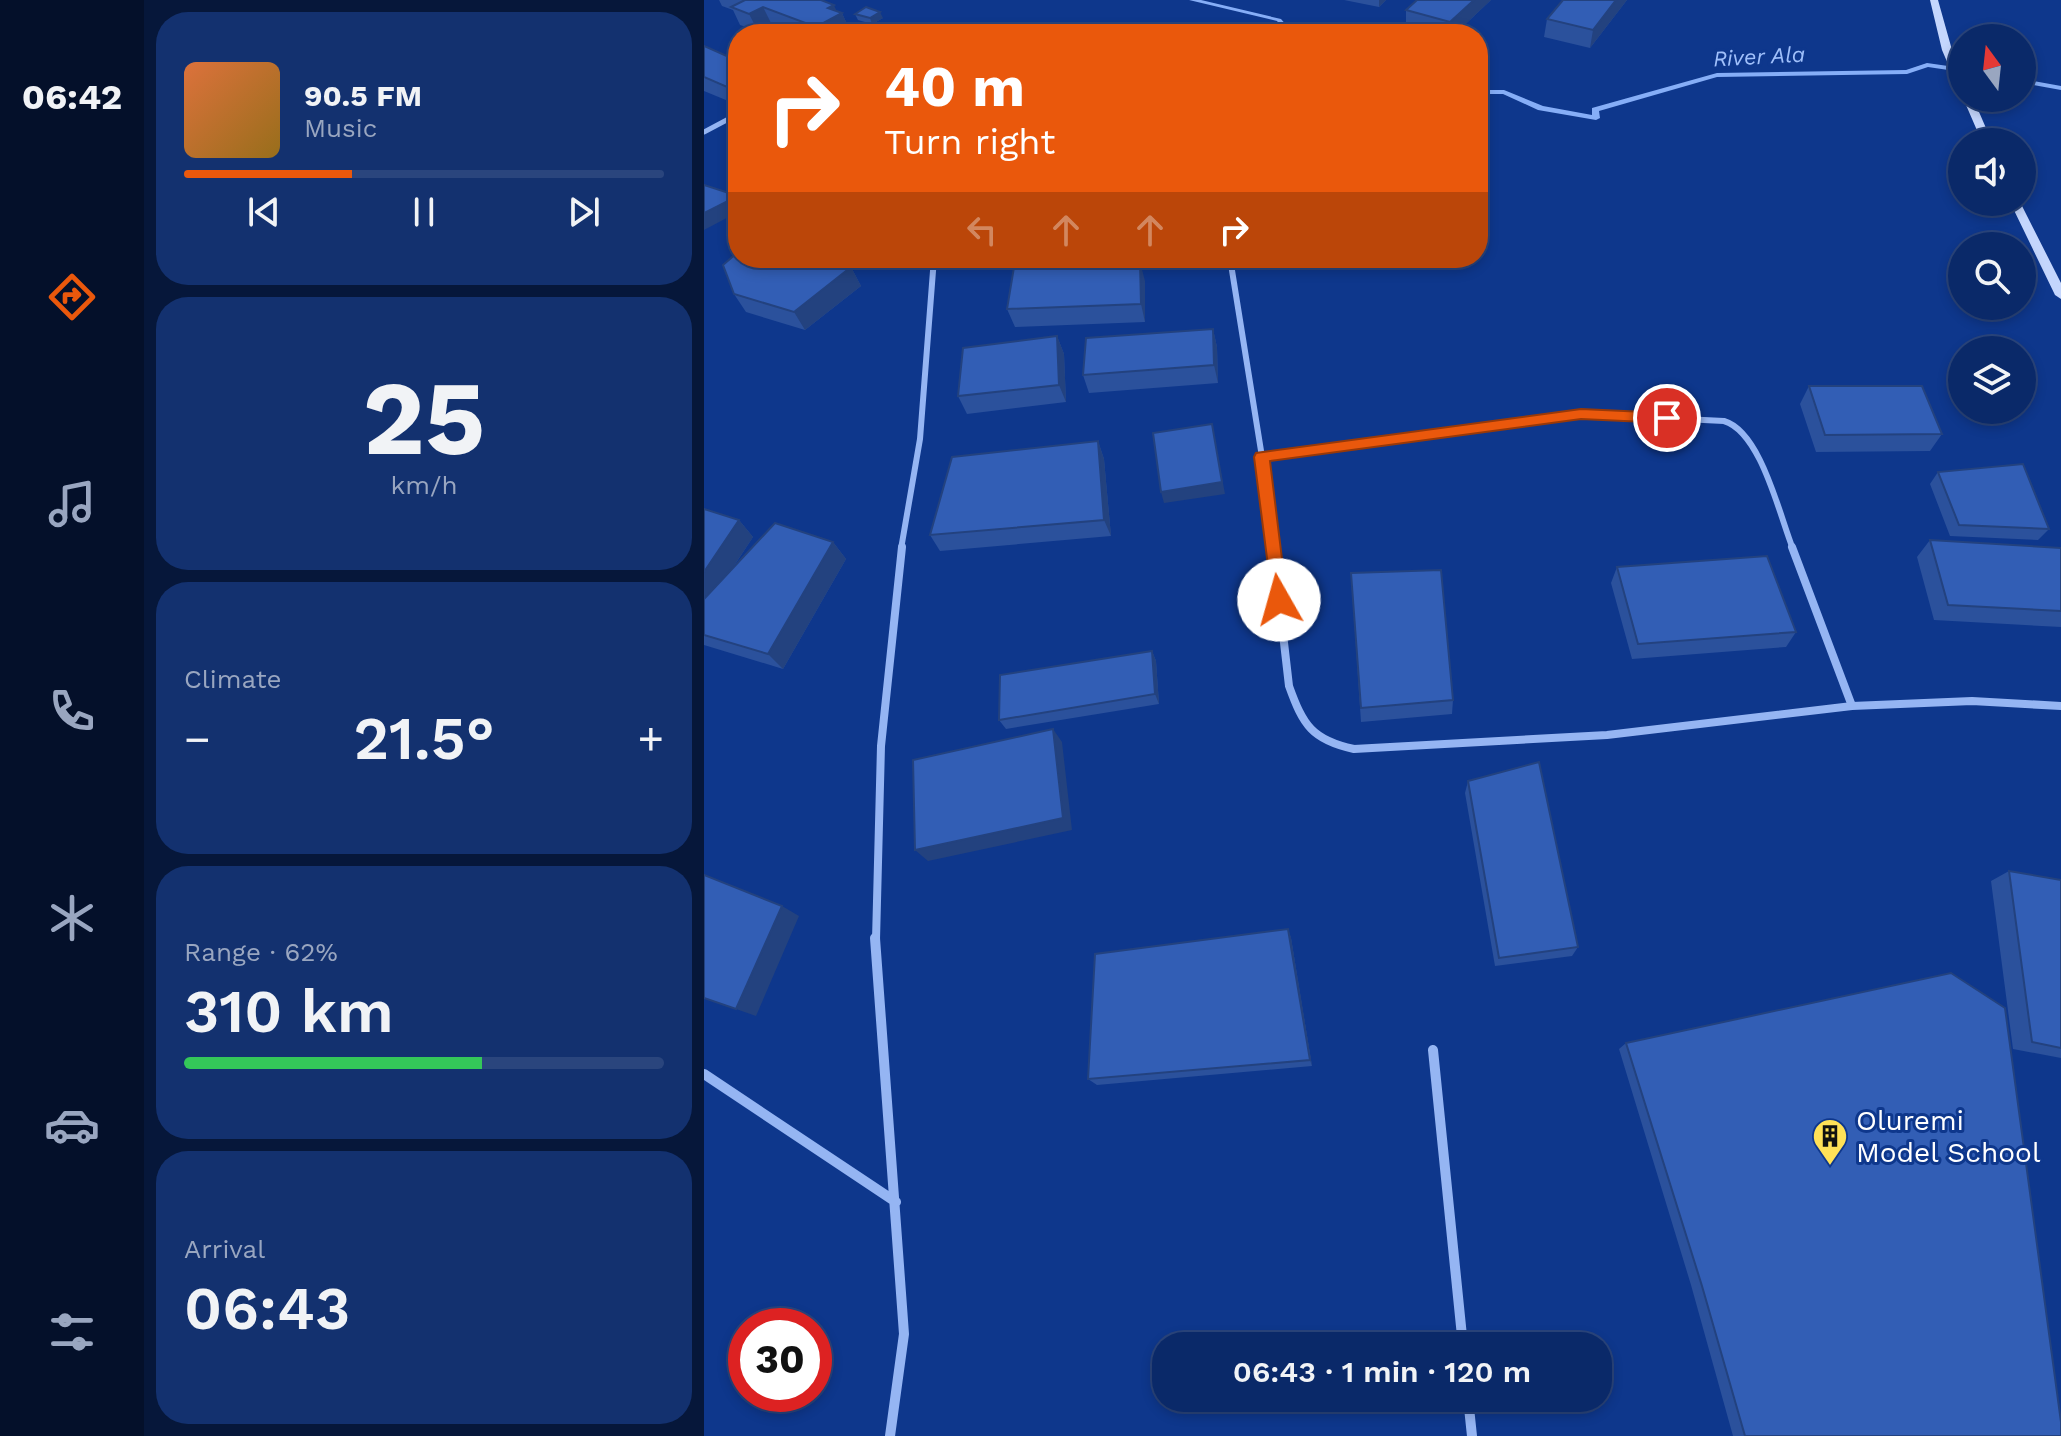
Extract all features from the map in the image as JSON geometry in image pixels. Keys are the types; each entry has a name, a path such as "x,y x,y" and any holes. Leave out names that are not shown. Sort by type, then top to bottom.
{"main road":[{"path":"1934,0 1948,50"},
{"path":"2022,216 2061,295"}],"street":[{"path":"704,132 728,119"},
{"path":"890,1436 904,1334 874,917 881,746 899,563 920,439 933,268"},
{"path":"1232,268 1262,457 1289,686 1302,721 1325,744 1354,749 1607,735 1852,706 1972,701 2061,706"},
{"path":"1262,457 1581,414 1724,421 1737,425 1753,444 1852,706"},
{"path":"1433,1050 1462,1332"},
{"path":"704,1074 896,1202"},
{"path":"1469,1412 1472,1436"}],"building":[{"path":"745,0 821,0 834,5 828,8 842,13 822,24 808,24 763,7 749,14 731,7"},
{"path":"1417,0 1474,0 1450,22 1406,10"},
{"path":"1563,0 1616,0 1593,30 1547,19"},
{"path":"866,7 880,12 870,18 855,14"},
{"path":"704,46 728,57 728,87 704,77"},
{"path":"704,185 728,193 728,201 704,213"},
{"path":"728,261 728,268 850,268 794,312 734,294 723,265"},
{"path":"1014,268 1140,268 1141,304 1007,309"},
{"path":"1213,329 1214,365 1083,375 1086,338"},
{"path":"1057,336 1059,385 958,396 963,348"},
{"path":"1809,386 1922,386 1942,434 1825,435"},
{"path":"1212,424 1222,482 1161,492 1153,433"},
{"path":"1098,441 1104,520 930,535 952,457"},
{"path":"2023,464 2049,529 1959,525 1938,472"},
{"path":"704,509 739,520 704,572"},
{"path":"775,523 833,542 768,654 704,635 704,599"},
{"path":"1930,540 2061,548 2061,611 1948,605"},
{"path":"1767,556 1796,632 1638,644 1617,567"},
{"path":"1441,570 1453,700 1361,708 1351,573"},
{"path":"1152,651 1155,694 999,720 1000,675"},
{"path":"1053,729 1063,818 915,850 913,760"},
{"path":"1539,762 1578,947 1499,958 1468,781"},
{"path":"2009,871 2061,880 2061,1048 2032,1042"},
{"path":"704,875 782,906 736,1009 704,998"},
{"path":"1288,929 1310,1060 1088,1079 1095,954"},
{"name":"Oluremi Model School","path":"1951,973 2005,1008 2061,1436 1745,1436 1626,1043"}],"waterway":[{"name":"River Ala","path":"1192,0 1279,20 1282,24"},
{"name":"River Ala","path":"1488,92 1504,92 1541,108 1596,118 1595,110 1717,75 1907,72 1927,65 1948,68"},
{"name":"River Ala","path":"2036,84 2061,88"}],"place":[{"name":"Oluremi Model School","path":"1830,1167"}],"route":[{"path":"1279,600 1262,457 1527,419 1581,414 1667,418"}]}
